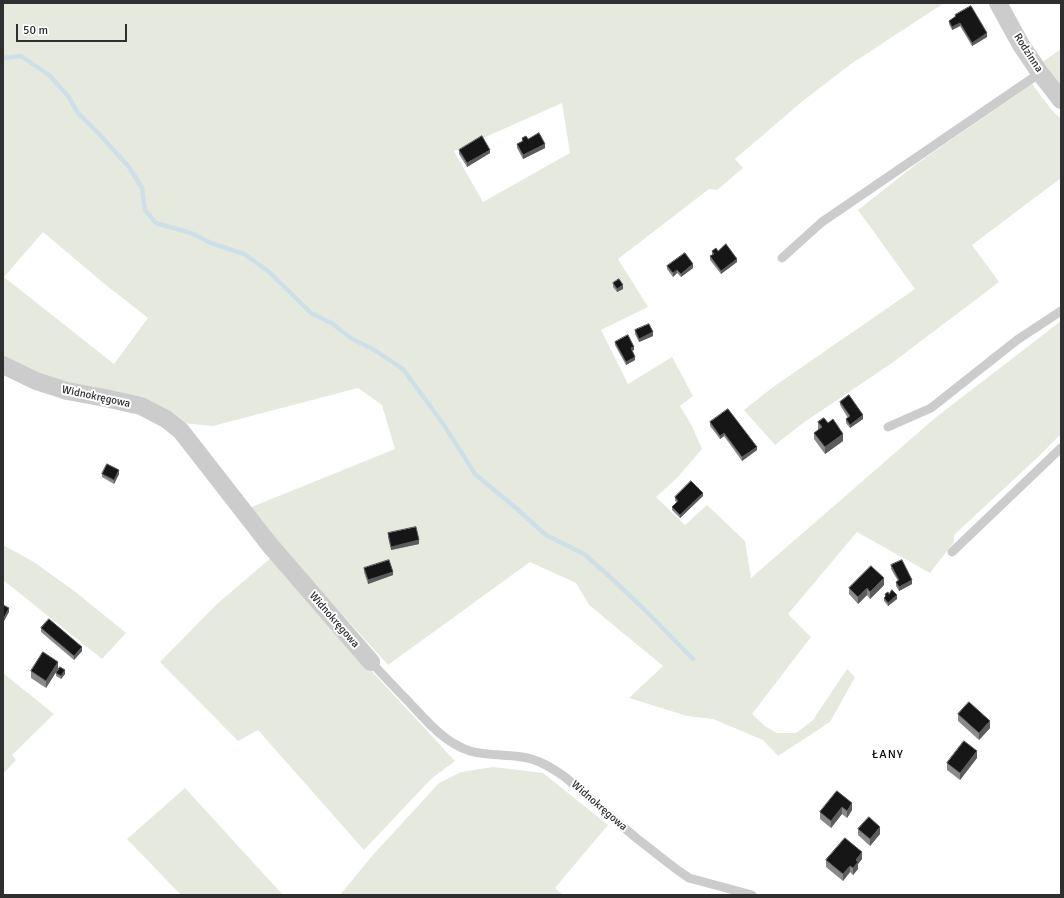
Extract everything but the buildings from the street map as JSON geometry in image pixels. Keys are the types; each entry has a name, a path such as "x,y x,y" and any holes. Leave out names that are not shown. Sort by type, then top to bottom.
{"street":[{"name":"Rodzinna","path":"998,3 1040,73 1061,100"},
{"name":"Widnokręgowa","path":"3,365 36,381 67,392 141,406 166,419 180,431 269,544 371,662"}],"lane":[{"path":"782,258 822,222 1040,73"},
{"path":"888,427 931,408 1017,340 1061,311"},
{"path":"952,552 1061,448"},
{"name":"Widnokręgowa","path":"371,662 426,720 449,741 469,751 523,757 553,768 635,837 690,878 752,895"}],"shaded area":[{"path":"3,3 944,3 851,64 804,100 735,159 743,168 717,190 709,189 618,259 648,307 601,330 628,384 672,357 693,396 680,406 692,426 702,449 677,478 656,497 685,525 707,505 745,541 751,578 935,418 1061,321 1061,434 954,535 954,542 930,573 857,532 788,614 811,637 752,714 766,727 777,733 796,733 813,720 847,669 855,677 830,722 778,756 763,740 713,719 687,716 629,698 663,666 589,605 576,583 530,562 388,665 249,508 395,449 382,405 358,388 213,426 172,422 3,363","holes":["562,103 570,153 483,202 454,151","43,232 107,286 148,318 114,364 4,277"]},
{"path":"1061,49 1061,91 1041,63"},
{"path":"1032,84 1051,109 1061,119 1061,178 972,245 999,282 892,363 803,423 775,445 744,410 773,387 915,289 858,210 919,162"},
{"path":"3,545 34,562 77,593 126,633 102,659 3,580"},
{"path":"273,556 354,652 455,761 431,779 364,850 258,730 238,741 160,662 217,604"},
{"path":"3,673 54,714 12,755 16,760 3,774"},
{"path":"493,767 543,773 608,825 555,888 563,895 340,895 372,856 439,783 461,772"},
{"path":"185,788 283,895 181,895 127,839"}],"waterway":[{"path":"3,58 21,56 49,75 68,96 78,113 129,167 142,188 145,210 156,223 191,233 211,243 244,254 268,271 311,313 333,324 352,339 373,349 403,369 444,425 475,474 546,535 584,554 646,611 693,659"}],"district":[{"name":"ŁANY","path":"888,755"}]}
